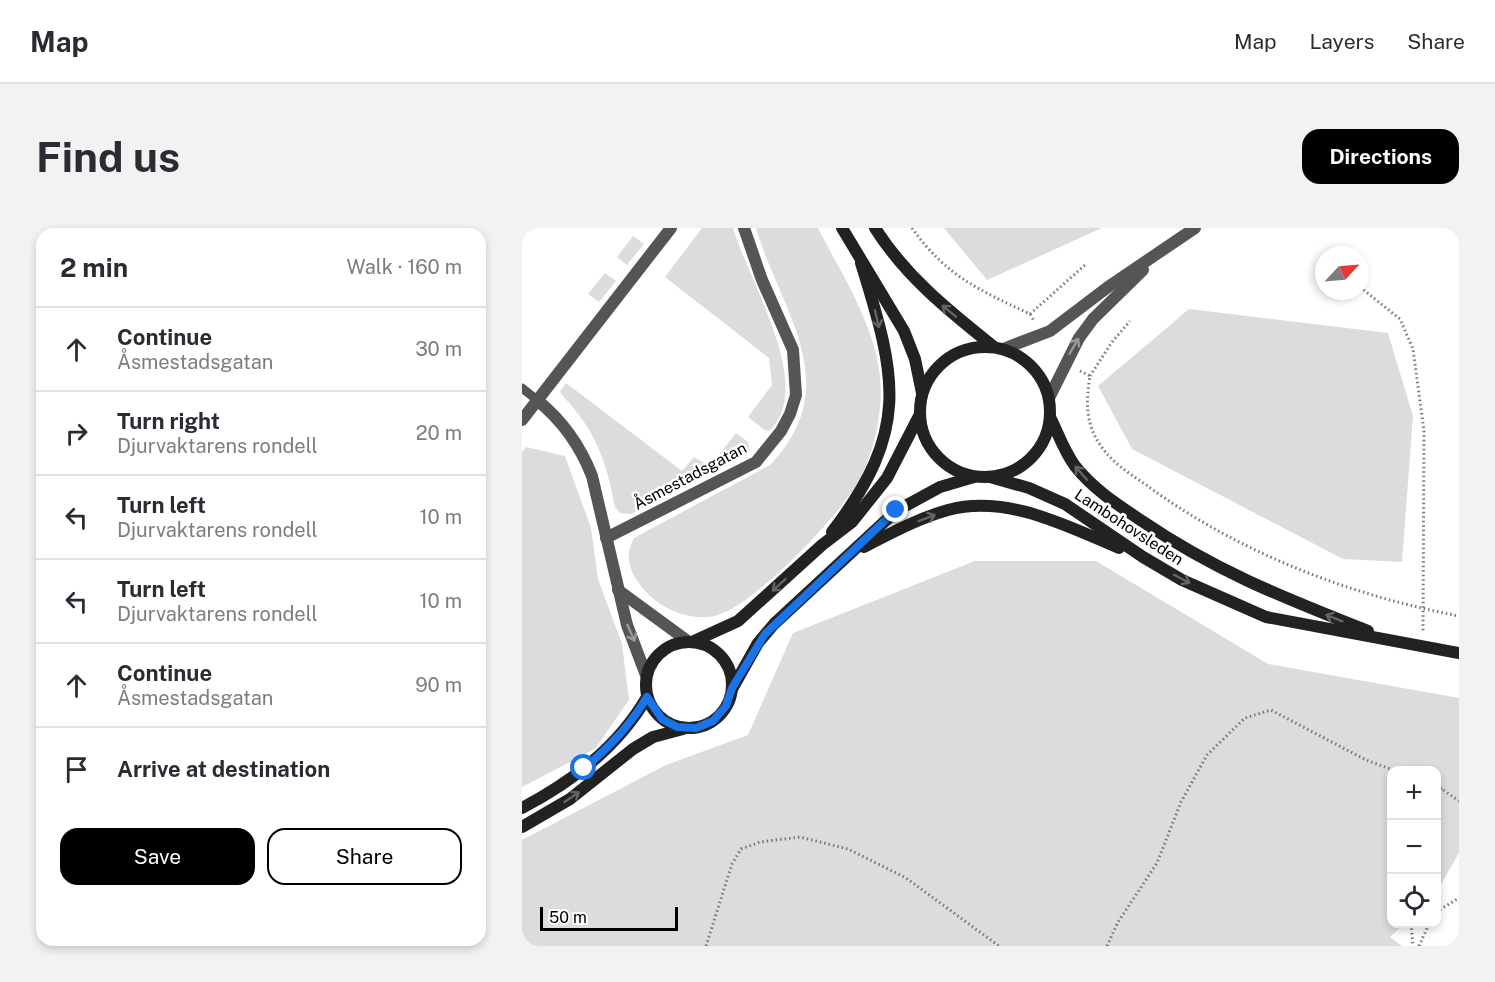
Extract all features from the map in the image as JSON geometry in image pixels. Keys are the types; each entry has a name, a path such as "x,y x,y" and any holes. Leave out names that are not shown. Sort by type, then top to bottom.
{"street":[{"path":"522,420 671,228"},
{"name":"Åsmestadsgatan","path":"606,538 756,462 781,432 790,414 796,395 793,350 762,280 744,228"},
{"path":"842,228 904,332 915,359 922,393 920,416 925,439 935,454 956,471 974,477"},
{"path":"522,827 570,799 633,749 653,737 705,725 720,714 758,643 774,624 855,551 896,510 940,487 974,477 990,477 1016,470 1030,459 1047,434 1050,417 1049,398 1042,380 1030,365 999,348 927,293 891,254 874,228"},
{"path":"922,393 935,369 953,355 971,348 999,348 1042,336 1195,228"},
{"path":"1049,398 1065,362 1093,319 1166,247"},
{"path":"822,545 855,502 879,457 887,429 890,378 876,311 861,263"},
{"path":"537,400 561,422 585,457 592,476 627,625 646,675 647,697 662,719 686,728"},
{"path":"690,642 738,621 822,545 852,522 873,500 920,416"},
{"name":"Lambohovsleden","path":"1050,417 1065,449 1086,478 1107,498 1178,546 1252,585 1389,639"},
{"name":"Lambohovsleden","path":"990,477 1029,488 1065,504 1143,557 1182,580 1266,617 1459,653"},
{"path":"855,551 910,524 948,510 987,506 1028,513 1143,557"},
{"path":"618,590 690,642"},
{"path":"646,675 652,661 663,650 677,643 690,642 708,646 722,657 730,672 732,688"},
{"path":"522,808 560,786 609,748 632,723 647,697"}],"lane":[{"path":"522,388 537,400"}],"path":[{"path":"912,228 945,267 972,287 1030,314 1042,336"},
{"path":"1030,314 1086,264"},
{"path":"1369,294 1400,318 1413,350 1424,430 1425,610 1422,647"},
{"path":"1130,321 1112,342 1090,376 1086,404 1091,428 1100,446 1117,465 1179,509 1257,550 1343,587 1425,610 1459,616"},
{"path":"1065,362 1090,376"},
{"path":"1107,946 1118,922 1157,863 1181,802 1207,755 1245,718 1271,710 1366,760 1387,769"},
{"path":"1441,790 1442,787 1459,801"},
{"path":"706,946 732,864 741,849 760,842 800,837 848,849 906,878 999,946"},
{"path":"1441,909 1459,898"},
{"path":"1411,928 1413,946"},
{"path":"1419,946 1427,928"}],"shaded area":[{"path":"702,228 733,228 774,331 786,387 782,411 770,430 766,431 748,417 772,385 769,358 665,277"},
{"path":"756,228 818,228 852,292 871,336 880,382 877,426 873,446 857,484 813,539 751,596 715,616 697,617 678,613 654,600 633,574 630,568 629,553 634,538 770,465 793,435 804,406 806,377 801,348"},
{"path":"944,228 1102,228 987,280"},
{"path":"633,236 644,244 627,265 617,257"},
{"path":"605,273 616,281 599,302 588,294"},
{"path":"1189,309 1388,333 1413,416 1402,562 1343,559 1132,449 1098,386"},
{"path":"566,383 682,471 694,457 710,466 736,433 748,442 750,452 631,514 620,513 615,507 608,475 598,447 583,421 560,391"},
{"path":"526,447 565,456 591,528 598,579 622,644 629,700 595,749 522,787 522,452"},
{"path":"975,561 1096,561 1268,664 1459,698 1459,853 1441,884 1441,766 1387,766 1387,928 1400,928 1390,937 1402,946 522,946 522,840 666,765 748,735 793,633"}],"route":[{"path":"584,768 609,748 632,723 647,697 655,713 677,727 696,728 713,721 726,706 732,688 765,634 896,510"}]}
